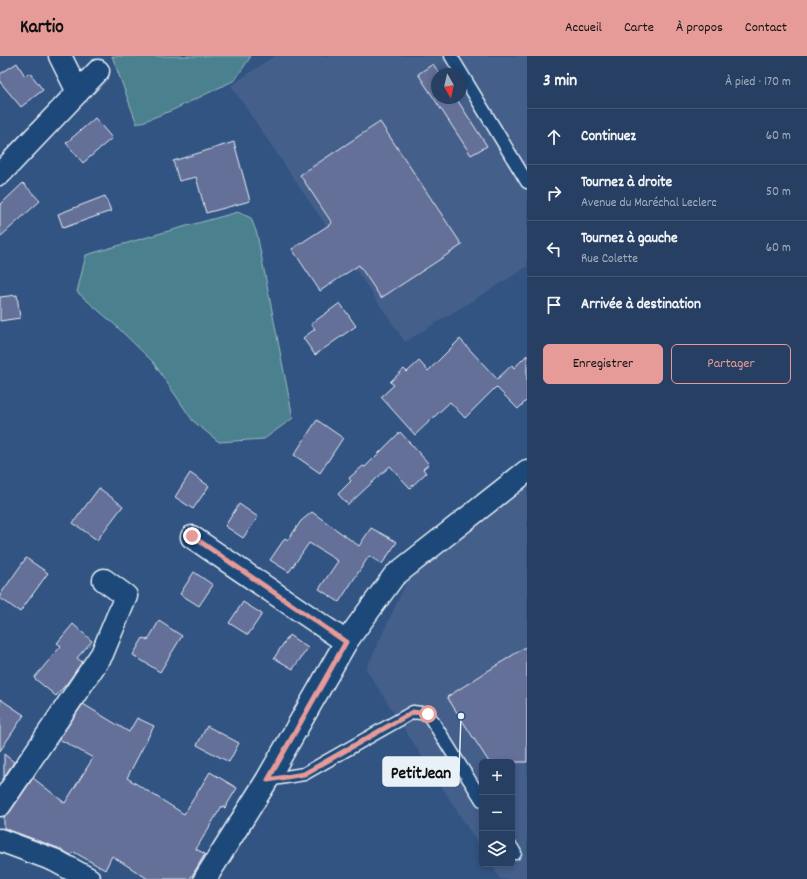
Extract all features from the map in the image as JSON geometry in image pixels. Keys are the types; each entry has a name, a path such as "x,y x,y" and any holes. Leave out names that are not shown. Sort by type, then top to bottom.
{"street":[{"path":"60,56 78,92"},
{"path":"0,174 98,71"},
{"path":"205,879 268,780 346,642 394,576 527,472"},
{"path":"192,536 346,642"},
{"path":"0,805 102,654 126,596 104,580"},
{"path":"0,840 54,860 89,879"}],"lane":[{"path":"451,56 527,182"},
{"path":"268,780 304,774 413,712 428,714 479,795"}],"shaded area":[{"path":"274,56 527,56 527,267 405,342 231,86"},
{"path":"527,469 527,879 500,879 493,867 515,867 515,759 479,759 479,845 366,669 414,566"}],"green space":[{"path":"112,56 251,56 235,80 173,110 137,124"},
{"path":"238,212 251,218 257,234 293,418 264,439 219,442 193,421 153,362 114,324 77,292 86,255"}],"building":[{"path":"17,63 25,76 30,73 43,90 21,107 0,82 0,74"},
{"path":"433,64 436,68 431,68 431,94 418,74"},
{"path":"438,104 460,104 487,146 471,155"},
{"path":"95,118 112,138 83,163 66,143"},
{"path":"380,122 462,245 381,298 359,265 320,291 292,249 332,223 300,175"},
{"path":"234,142 250,201 206,213 196,177 179,181 173,161"},
{"path":"23,183 40,201 0,237 0,205"},
{"path":"105,196 111,211 63,228 58,214"},
{"path":"17,295 20,318 0,321 0,297"},
{"path":"340,303 356,326 315,355 303,338 315,329 311,324"},
{"path":"460,339 497,379 512,365 514,368 527,355 527,400 518,409 496,387 465,418 450,402 415,435 381,397 394,385 390,382 404,369 407,372 419,361 428,371"},
{"path":"317,420 343,438 320,473 294,455"},
{"path":"400,432 429,464 423,469 426,473 410,488 390,466 348,505 338,494 351,481 349,478 363,466 365,467"},
{"path":"190,473 209,486 193,509 175,497"},
{"path":"99,488 123,506 97,540 73,523"},
{"path":"239,504 258,517 243,538 225,526"},
{"path":"312,512 359,546 371,528 397,542 382,564 369,556 339,602 319,589 338,561 309,543 289,572 270,560 285,538 288,540 301,521"},
{"path":"26,558 48,573 20,612 0,598 0,595"},
{"path":"194,572 213,585 199,606 180,594"},
{"path":"243,602 262,614 248,635 229,623"},
{"path":"159,621 182,636 160,672 133,655 143,638 148,640"},
{"path":"73,624 92,641 77,658 82,662 56,696 34,678 61,646 57,643"},
{"path":"289,635 308,648 293,669 274,658"},
{"path":"527,646 527,762 515,762 515,759 487,759 447,697"},
{"path":"0,699 24,715 0,751"},
{"path":"83,704 129,732 137,718 154,726 127,778 184,814 210,772 237,788 225,808 222,806 196,849 205,854 190,879 148,879 112,856 105,870 74,852 71,855 58,848 4,828 4,817 10,812 33,778 65,803 93,758 59,739"},
{"path":"207,726 239,743 229,762 197,745"},
{"path":"4,754 14,762 4,777"}],"place":[{"name":"PetitJean","path":"461,716"}],"route":[{"path":"192,536 346,642 268,780 304,774 413,712 428,714"}]}
